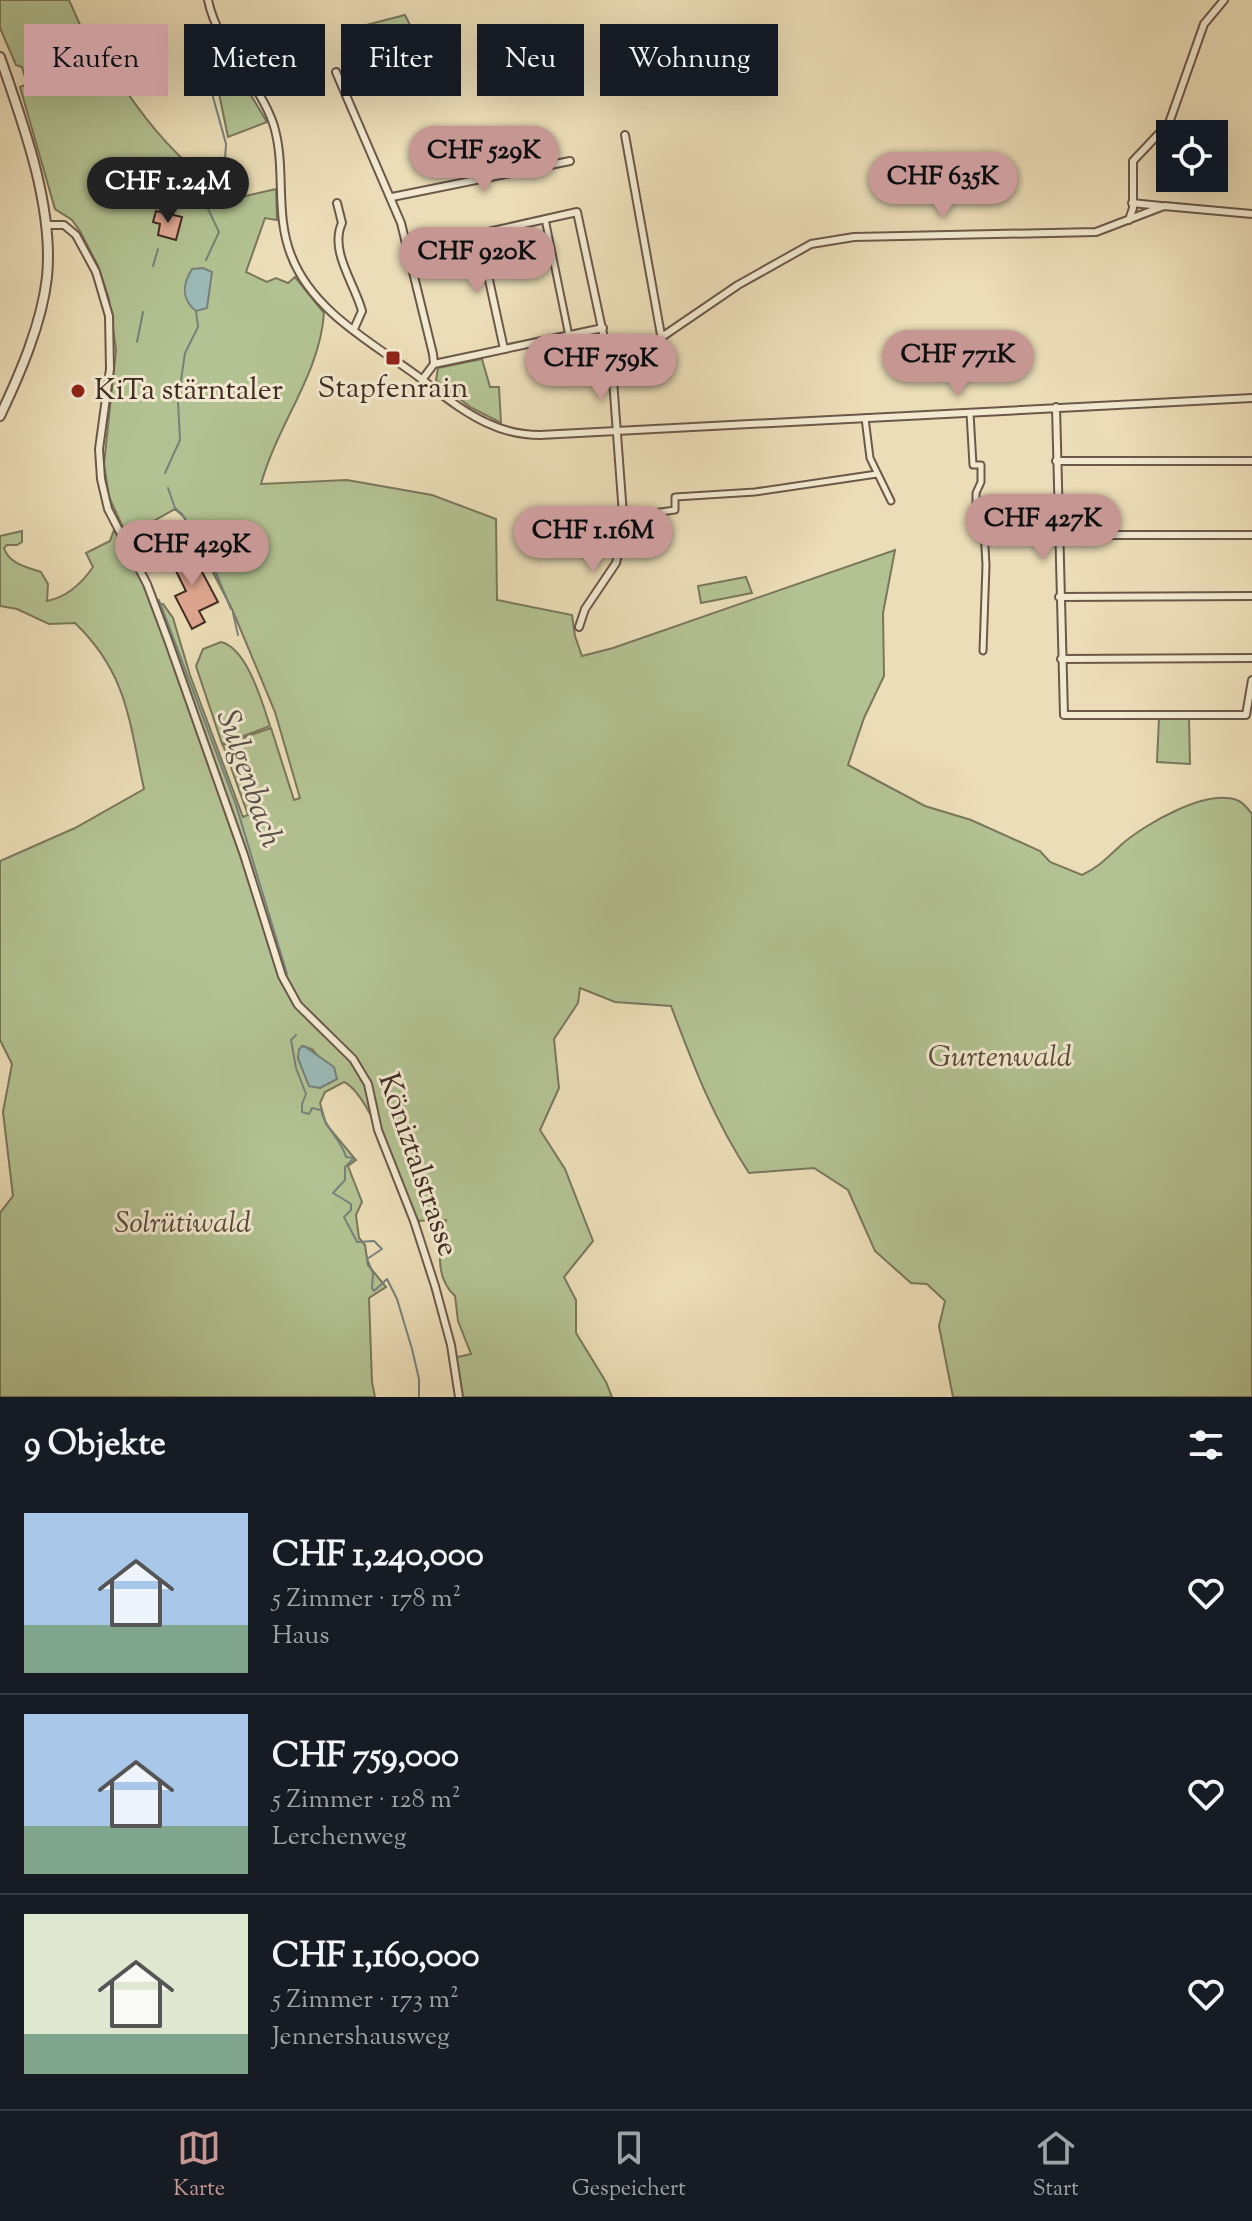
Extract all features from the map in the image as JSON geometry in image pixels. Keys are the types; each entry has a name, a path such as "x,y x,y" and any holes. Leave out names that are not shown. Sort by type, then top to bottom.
{"street":[{"path":"208,0 222,40 263,102 273,124 278,149 282,227 293,261 318,299 478,419 510,432 540,435 1252,398"},
{"path":"1129,220 1133,161 1169,123 1204,24 1224,0"},
{"path":"0,57 24,130 46,225 48,257 44,293 30,341 0,416"},
{"path":"336,72 392,197 409,249 434,364"},
{"path":"625,135 661,335"},
{"path":"392,197 570,161"},
{"path":"337,203 342,223 337,234 340,247 362,311 354,329"},
{"path":"1132,203 1252,214"},
{"path":"612,371 738,285 811,244 854,237 1096,232 1164,206"},
{"path":"504,349 479,234 577,212 612,371 623,517 622,541 616,563 610,577 585,609 579,627"},
{"path":"545,219 569,336"},
{"name":"Köniztalstrasse","path":"46,225 63,225 76,235 96,272 109,316 110,369 99,449 101,479 108,509 147,584 168,640 244,855 282,976 298,1005 353,1059 368,1084 378,1130 414,1221 435,1286 451,1345 459,1397"},
{"path":"422,380 434,364 603,328"},
{"path":"1056,407 1064,715 1246,715 1252,680"},
{"path":"970,413 973,465 981,465 976,503 983,513 986,565 983,651"},
{"path":"865,418 868,453 891,501"},
{"path":"1056,461 1252,461"},
{"path":"623,517 675,510 675,497 755,492 877,474"},
{"path":"1057,535 1252,535"},
{"path":"1059,597 1252,596"},
{"path":"1061,659 1252,658"}],"green space":[{"name":"Gurtenwald","path":"0,0 69,0 80,24 24,24 24,74 22,67 16,65 0,28"},
{"path":"405,15 410,24 370,24"},
{"name":"Gurtenwald","path":"24,85 24,96 130,96 164,140 188,164 189,175 219,202 276,189 277,220 265,218 246,272 267,282 276,278 288,283 295,277 324,313 315,357 261,484 347,480 432,495 496,519 497,600 572,615 582,656 895,550 883,613 884,676 864,718 848,765 925,806 971,820 1040,851 1050,862 1082,875 1144,828 1194,803 1226,798 1239,801 1248,809 1252,814 1252,1397 953,1397 939,1326 945,1301 927,1284 911,1283 875,1251 848,1190 814,1168 749,1173 715,1112 671,1006 615,1002 580,988 578,1003 554,1039 559,1088 540,1130 565,1169 593,1241 564,1277 576,1300 576,1333 612,1397 457,1397 453,1358 471,1354 458,1321 455,1296 443,1279 441,1270 440,1250 446,1220 414,1221 375,1123 365,1104 344,1082 325,1092 320,1103 326,1124 356,1160 348,1166 362,1202 356,1215 359,1238 365,1245 368,1265 386,1287 369,1298 375,1397 0,1397 0,1213 13,1196 3,1112 12,1064 0,1040 0,861 75,828 144,789 124,700 106,661 93,642 75,623 49,624 17,609 0,606 0,536 22,531 22,542 4,548 14,561 41,572 48,584 47,601 67,593 84,578 93,567 86,553 110,541 114,530 155,606 163,604 173,618 190,675 243,817 248,815 223,745 271,728 294,800 300,798 275,712 232,609 184,517 175,509 127,536 109,497 104,464 116,350 109,299 98,266 80,231 72,220 55,209 20,87","holes":["302,1046 312,1049 337,1079 320,1088 309,1085 298,1058"]},
{"path":"220,96 251,96 267,122 228,137"},
{"path":"482,359 490,387 499,387 501,423 470,407 436,380 438,368"},
{"path":"746,577 752,593 701,603 698,586"},
{"path":"221,642 230,646 246,665 270,726 222,744 196,666 203,649"},
{"path":"1159,718 1189,718 1190,764 1157,762"}],"water":[{"path":"203,268 212,272 207,308 196,311 188,302 185,286 192,269"},
{"path":"304,1046 334,1067 337,1079 320,1088 309,1086 298,1058 299,1049"}],"building":[{"path":"156,211 182,217 176,240 158,235 160,224 153,222"},
{"path":"190,549 218,602 199,611 205,622 192,629 175,596 186,591 168,555 174,552 176,556"}],"waterway":[{"name":"Sulgenbach","path":"210,196 215,187 214,177 225,159 226,144 213,96"},
{"path":"173,209 190,183"},
{"name":"Sulgenbach","path":"206,260 219,232 208,209 208,202"},
{"path":"153,266 158,249"},
{"name":"Sulgenbach","path":"165,473 180,440 178,401 185,353 198,327 196,311"},
{"path":"137,342 143,312"},
{"path":"168,488 175,508 182,514 214,568 231,609"},
{"name":"Sulgenbach","path":"159,600 236,805 287,974"},
{"path":"233,613 238,635"},
{"name":"Sulgenbach","path":"296,1035 291,1040 296,1068 306,1094 302,1112 309,1114 312,1108 321,1110 346,1157 354,1158 345,1167 345,1180 333,1193 351,1204 351,1210 344,1217 357,1242 374,1241 382,1249 367,1259 373,1273 372,1288 374,1291 387,1279 397,1299 419,1379 419,1397"}],"place":[{"name":"Stapfenrain","path":"393,358"},
{"name":"KiTa stärntaler","path":"78,391"}],"park label":[{"name":"Solrütiwald","path":"183,1224"}]}
